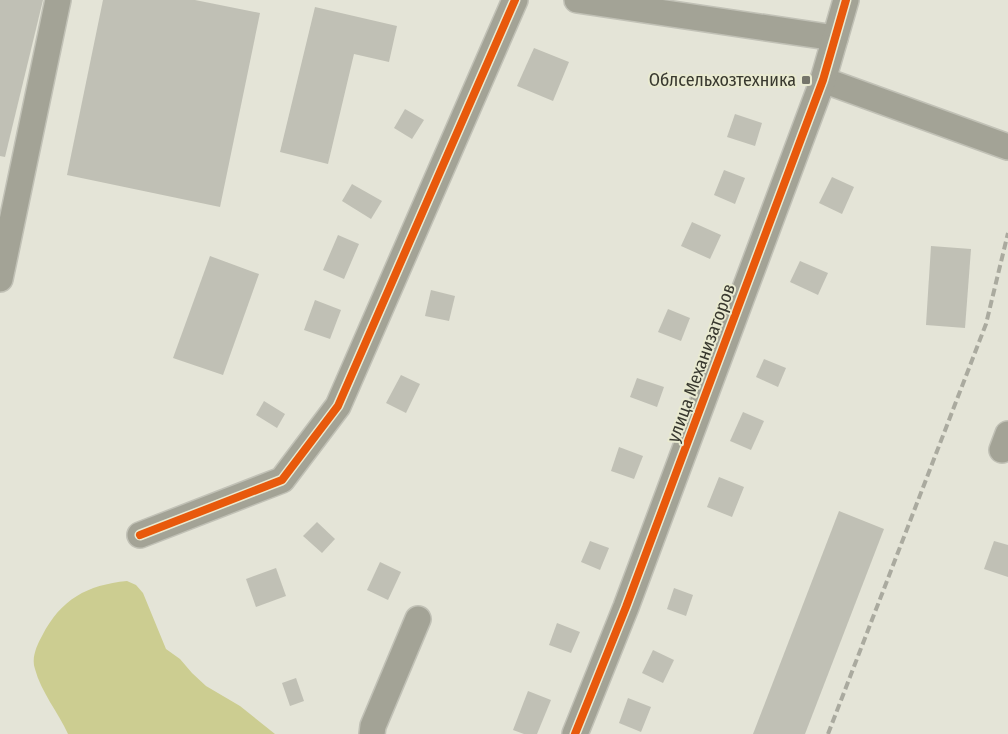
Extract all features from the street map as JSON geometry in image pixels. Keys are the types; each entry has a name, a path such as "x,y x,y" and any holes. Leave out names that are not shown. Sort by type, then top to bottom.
{"street":[{"path":"0,279 58,0"},
{"path":"140,535 282,480 338,406 515,0"},
{"path":"577,0 835,38"},
{"name":"улица Механизаторов","path":"575,734 630,598 823,80 846,0"},
{"path":"823,80 1008,147"},
{"path":"372,734 372,726 418,619"}],"green space":[{"path":"127,581 136,585 143,593 166,649 180,659 206,686 240,706 275,734 68,734 45,694 38,677 34,665 37,647 49,623 67,603 88,590"}],"building":[{"path":"0,0 43,0 5,157 0,156"},
{"path":"103,0 195,0 260,13 220,207 67,175"},
{"path":"315,7 397,26 389,62 354,54 328,164 280,152"},
{"path":"534,48 569,62 553,101 517,86"},
{"path":"405,109 424,120 412,139 394,128"},
{"path":"735,114 762,123 755,146 727,137"},
{"path":"724,170 745,178 735,204 714,195"},
{"path":"832,177 854,187 842,214 819,203"},
{"path":"352,184 382,201 371,219 342,201"},
{"path":"692,222 721,235 710,259 681,246"},
{"path":"338,235 359,244 344,279 323,270"},
{"path":"931,246 971,249 965,328 926,325"},
{"path":"210,256 259,274 223,375 173,358"},
{"path":"800,261 828,273 818,295 790,282"},
{"path":"431,290 455,296 449,321 425,316"},
{"path":"315,300 341,310 330,339 304,330"},
{"path":"668,309 690,318 681,341 658,332"},
{"path":"764,359 786,368 778,387 756,377"},
{"path":"401,375 420,384 406,413 386,403"},
{"path":"637,378 664,387 657,407 630,397"},
{"path":"264,401 285,414 277,428 256,415"},
{"path":"743,412 764,421 751,450 730,441"},
{"path":"619,447 643,456 634,479 611,471"},
{"path":"719,477 744,487 732,517 707,507"},
{"path":"839,511 884,529 805,734 753,734"},
{"path":"317,522 335,539 322,553 303,536"},
{"path":"590,541 609,548 600,570 581,562"},
{"path":"994,541 1008,545 1008,577 984,569"},
{"path":"380,562 401,572 388,600 367,590"},
{"path":"276,568 286,596 256,607 246,579"},
{"path":"674,588 693,595 686,616 667,609"},
{"path":"557,623 580,632 571,653 549,645"},
{"path":"653,650 674,660 663,683 642,673"},
{"path":"296,678 304,701 290,706 282,683"},
{"path":"528,691 551,700 537,734 524,734 513,730"},
{"path":"628,698 651,707 641,732 619,723"}],"railway":[{"path":"828,734 986,324 1008,233"}],"cycle path":[{"path":"140,535 282,480 338,406 515,0"},
{"path":"575,734 626,607 823,80 846,0"}],"place":[{"name":"Облсельхозтехника","path":"806,80"}]}
